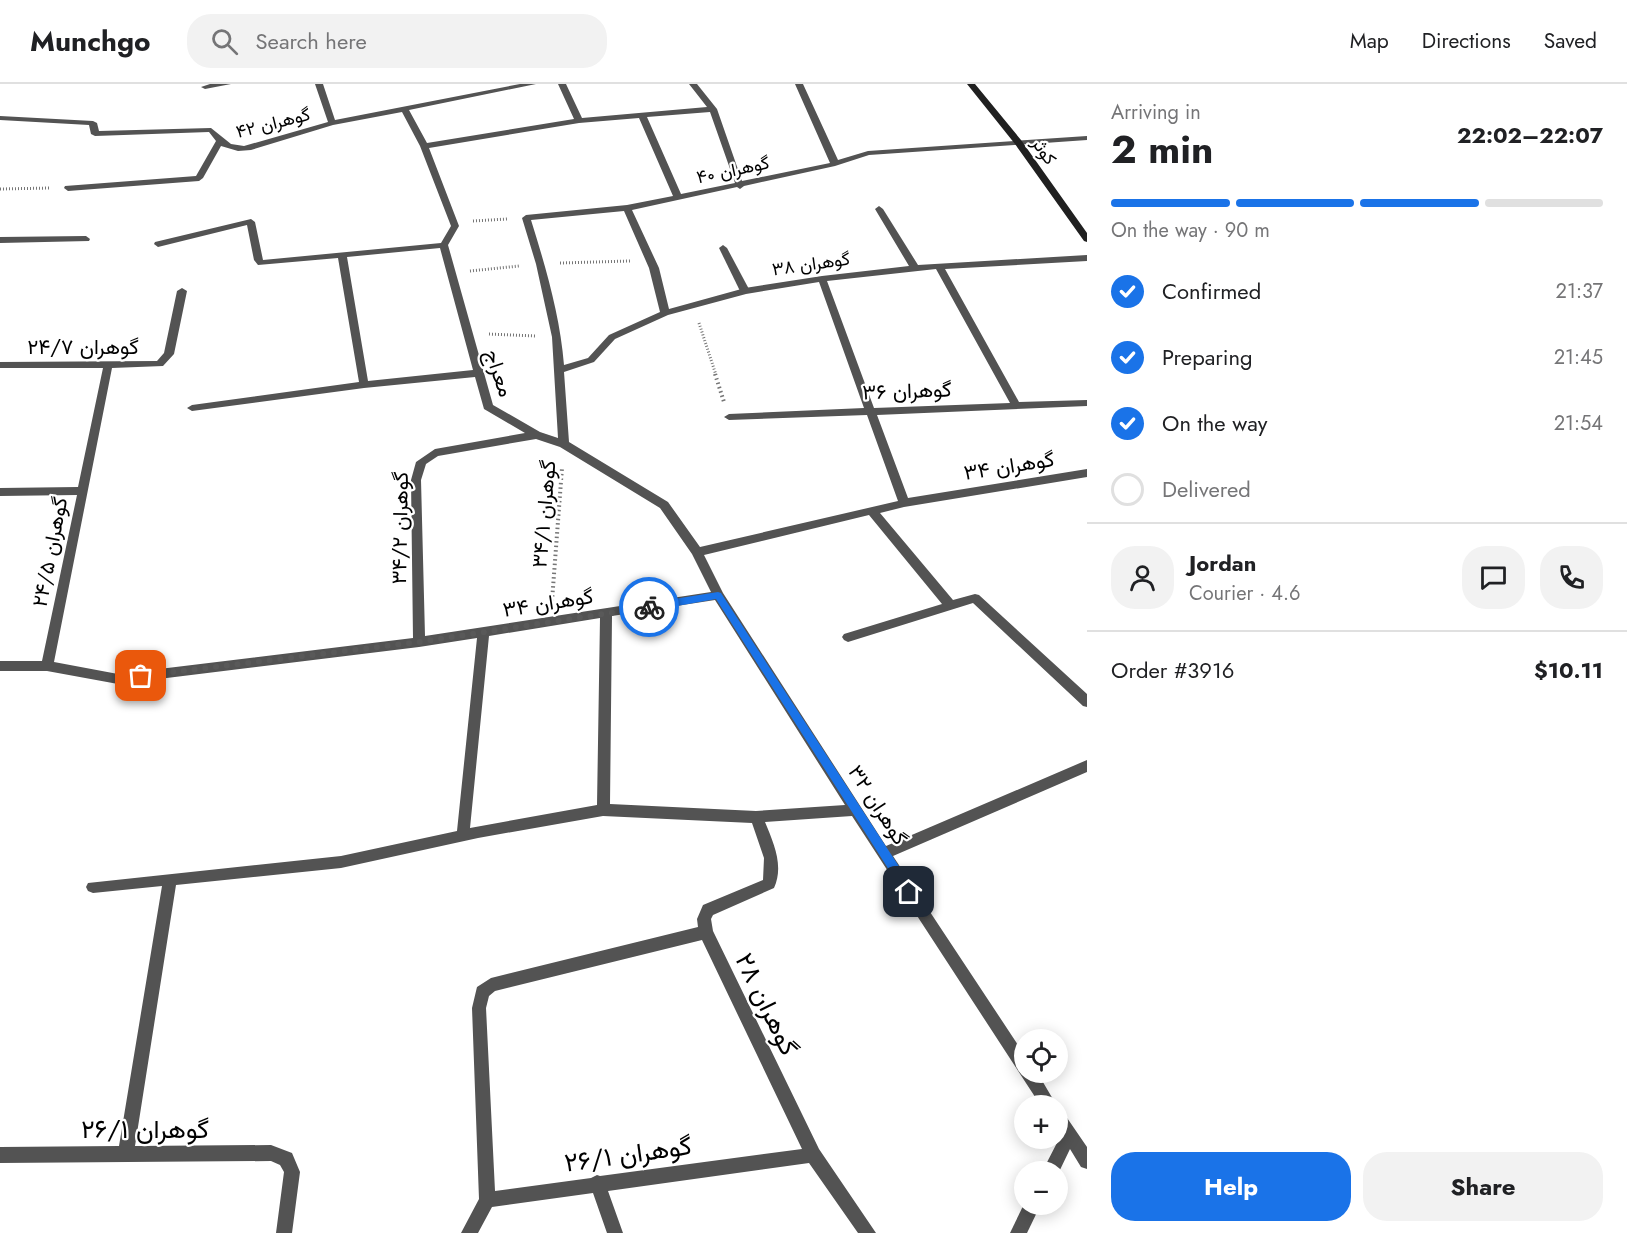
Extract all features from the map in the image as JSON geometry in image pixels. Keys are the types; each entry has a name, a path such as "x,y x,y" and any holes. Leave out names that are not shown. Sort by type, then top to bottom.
{"street":[{"path":"205,87 226,84"},
{"path":"319,84 332,123"},
{"name":"گوهران ۴۲","path":"0,118 93,123 95,134 211,130 230,149 251,148 332,123 532,84"},
{"path":"562,84 579,122"},
{"path":"693,84 712,109 740,186"},
{"path":"799,84 835,164"},
{"name":"کوثر","path":"971,84 1018,142 1087,239"},
{"path":"424,146 579,122 712,109"},
{"path":"158,244 251,222 258,260 261,263 342,257 444,245 455,226 424,146 405,110"},
{"path":"642,115 678,198"},
{"name":"گوهران ۴۰","path":"526,218 627,208 740,186 835,164 868,153 1087,138"},
{"path":"68,188 199,178 220,141"},
{"path":"627,208 654,268 665,313"},
{"path":"879,209 915,268"},
{"path":"526,218 557,338 564,444"},
{"path":"0,240 86,239"},
{"name":"معراج","path":"444,245 488,407 536,435 564,444 664,505 697,552"},
{"path":"723,248 744,291"},
{"path":"342,257 364,385"},
{"name":"گوهران ۳۸","path":"560,370 591,360 612,337 665,313 744,291 915,268 1087,258"},
{"path":"939,266 1016,405"},
{"path":"822,279 904,503"},
{"name":"گوهران ۲۴/۷","path":"0,365 152,365 164,361 169,354 182,291"},
{"path":"83,491 108,365"},
{"path":"192,408 364,385 478,373"},
{"name":"گوهران ۳۶","path":"729,417 1087,403"},
{"name":"گوهران ۳۴/۲","path":"419,642 416,480 421,462 435,453 536,435"},
{"name":"گوهران ۳۴","path":"697,552 904,503 1087,473"},
{"name":"گوهران ۲۴/۵","path":"0,492 83,491 47,666"},
{"path":"872,511 951,605"},
{"path":"697,552 718,595"},
{"name":"گوهران ۳۴","path":"0,666 47,666 118,679 419,642 718,595"},
{"name":"گوهران ۳۲","path":"718,595 855,810 1014,1051"},
{"path":"848,637 975,598 1087,702"},
{"path":"603,810 606,614"},
{"path":"463,835 483,633"},
{"path":"884,853 1087,766"},
{"path":"93,887 341,862 463,835 603,810 756,817 855,810"},
{"path":"469,1233 487,1200 480,1008 482,992 491,985 706,932 704,919 708,909 769,884 773,872 772,857 756,817"},
{"path":"126,1154 170,879"},
{"name":"گوهران ۲۸","path":"706,932 813,1155 868,1233"},
{"path":"1056,1161 1069,1135 1087,1161"},
{"name":"گوهران ۲۶/۱","path":"0,1155 271,1153 285,1159 292,1172 284,1233"},
{"name":"گوهران ۲۶/۱","path":"487,1200 813,1155"},
{"path":"597,1184 615,1233"},
{"path":"1018,1233 1027,1215"}],"path":[{"path":"0,189 68,188"},
{"path":"453,222 526,218"},
{"path":"693,305 729,417"},
{"path":"468,333 557,338"},
{"name":"گوهران ۳۴/۱","path":"550,623 564,444"}],"way so far":[{"path":"141,676 419,642 649,607"}],"route":[{"path":"649,607 718,595 909,892"}]}
